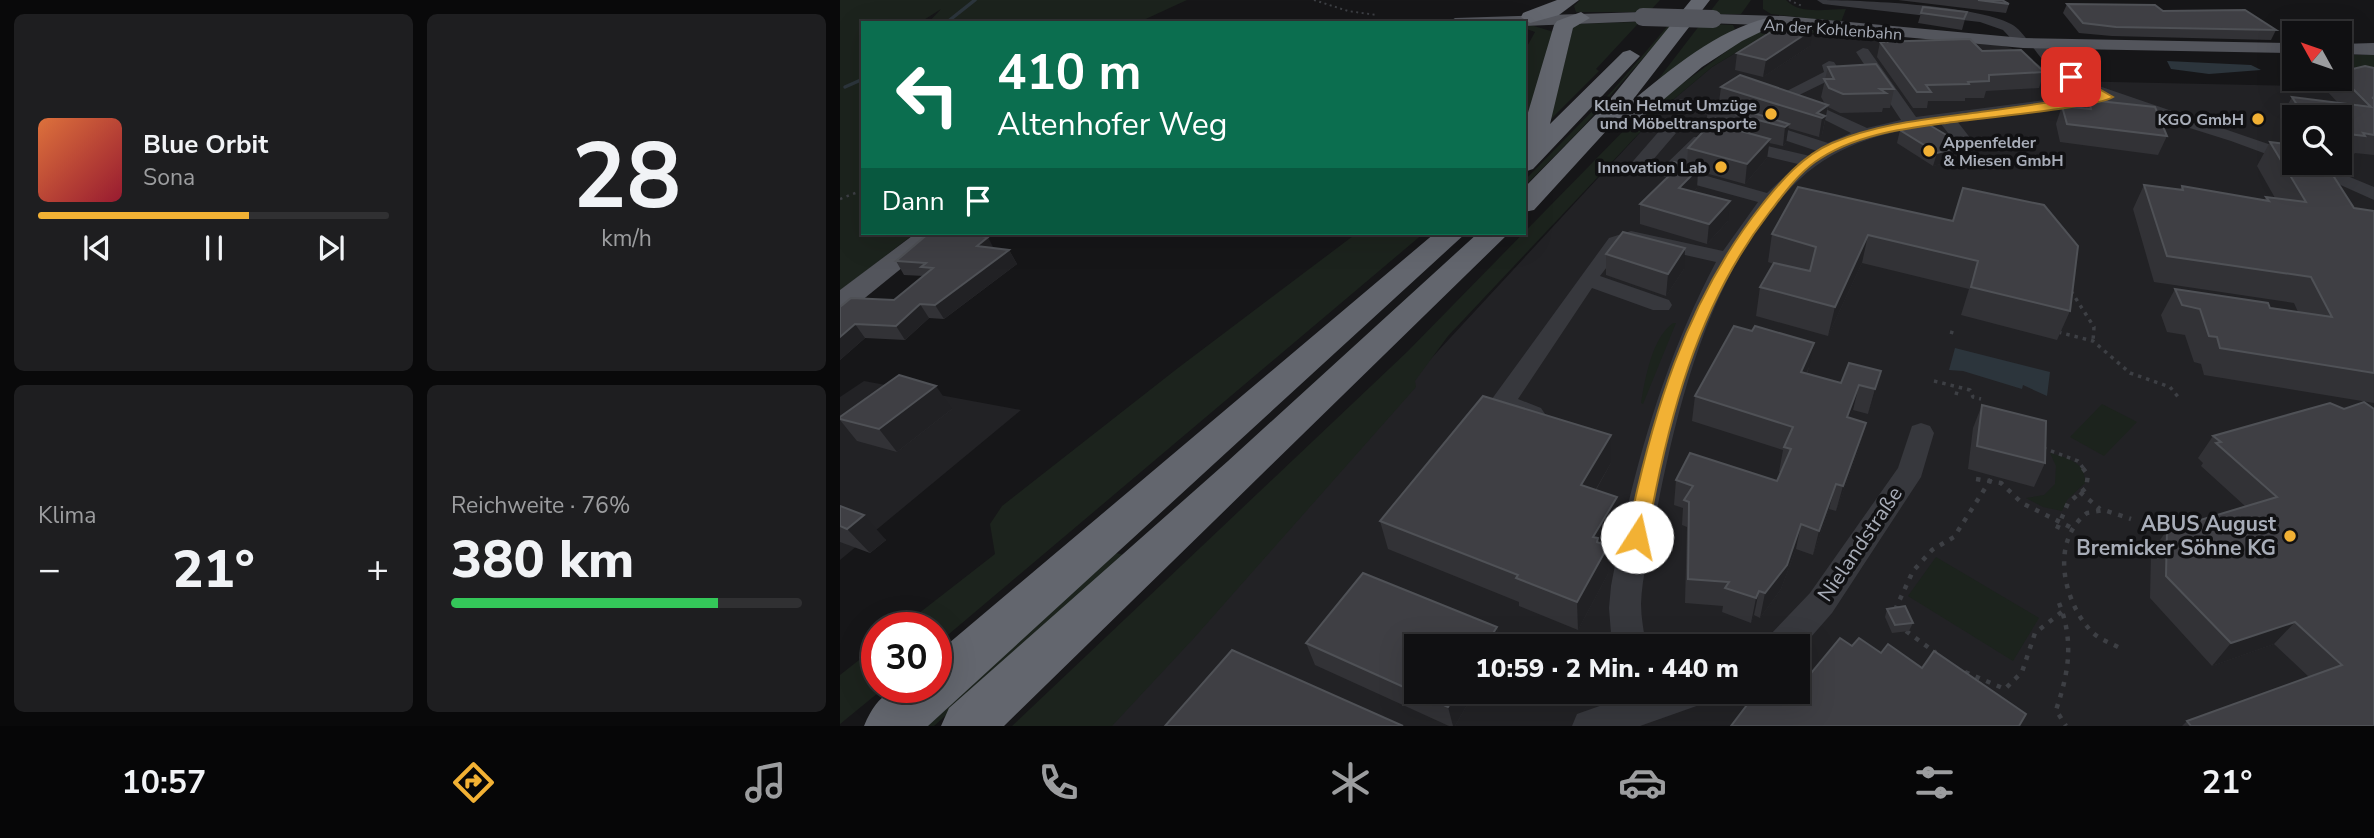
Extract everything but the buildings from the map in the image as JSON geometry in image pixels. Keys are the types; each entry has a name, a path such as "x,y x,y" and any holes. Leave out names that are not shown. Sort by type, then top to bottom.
{"highway":[{"path":"1531,19 1570,0"},
{"path":"1526,162 1606,81 1678,0"},
{"path":"1526,202 1654,63 1701,0"},
{"path":"1526,142 1539,122 1564,25 1578,9"},
{"path":"1581,145 1612,132 1740,23 1767,13"},
{"path":"1531,19 1555,27 1561,34"},
{"path":"952,672 1450,235"},
{"path":"967,726 1493,235"},
{"path":"890,726 917,703"}],"main road":[{"path":"1497,21 1531,19 1578,9 1638,17 1713,19 1740,23"},
{"name":"An der Kohlenbahn","path":"1767,13 1924,35 2030,43 2282,48"},
{"path":"2352,49 2374,49"},
{"path":"840,304 929,235"}],"street":[{"path":"1823,0 1982,18 2008,27 2030,43 2057,69 2108,97 2241,138 2282,155"},
{"path":"1863,52 1912,123"},
{"path":"1829,65 1832,71 1829,75 1780,94 1865,133"},
{"path":"1628,634 1625,604 1649,470 1671,390 1701,316 1730,259 1771,200 1808,162 1865,133 2036,100 2108,97"},
{"path":"1685,103 1829,149"},
{"path":"1945,118 1969,148"},
{"path":"1667,133 1640,164 1771,200"},
{"path":"1669,171 1699,136 1808,162"},
{"path":"2329,175 2374,194"},
{"path":"1551,421 1502,403 1587,279 1616,242 1631,237 1730,259"},
{"path":"1587,279 1661,305"},
{"name":"Nielandstraße","path":"1793,634 1821,603 1898,489 1910,470 1921,433"},
{"path":"1590,726 1634,709"}],"path":[{"path":"1314,0 1348,11 1377,15"},
{"path":"840,200 861,191"},
{"path":"2071,291 2094,327 2093,341"},
{"path":"1950,332 1958,334"},
{"path":"2058,332 2093,341 2130,373 2170,387 2179,398"},
{"path":"1934,381 1970,390 1973,397 1981,400"},
{"path":"1956,395 1958,388"},
{"path":"2043,448 2083,465 2089,479 2086,488 2068,503 2057,529"},
{"path":"1976,479 1990,479 2001,483 2022,503 2072,528"},
{"path":"1894,615 1903,588 1913,571 1933,550 1954,537 1990,479"},
{"path":"2081,492 2100,509 2131,519"},
{"path":"2100,509 2088,512 2072,528 2062,559 2075,604 2091,632 2118,647"},
{"path":"2059,603 2063,611 2070,661 2068,680 2056,710 2066,726"},
{"path":"1957,667 1990,685 2005,689 2016,683 2025,671 2033,637 2038,630 2063,611"},
{"path":"1906,631 1938,655"}],"shaded area":[{"path":"840,0 1187,0 1141,21 930,21 941,9 922,21 861,21 861,235 912,235 840,291"},
{"path":"1580,0 1660,0 1596,69 1599,71 1550,120 1574,24 1634,22 1643,12 1576,12 1574,6"},
{"path":"1719,0 1751,0 1741,14 1716,14 1710,24 1733,25 1735,29 1650,90"},
{"path":"1763,0 1786,0 1798,8 1806,9 1846,9 1841,22 1771,14 1763,9"},
{"path":"1671,22 1674,23 1580,130 1526,185 1526,179 1614,89"},
{"path":"1526,24 1554,32 1526,128 1526,48 1535,32 1526,29"},
{"path":"1766,27 1817,31 1770,32 1712,67 1661,110 1448,336 1415,381 1416,387 1194,638 1112,726 1012,726 1408,351 1522,235 1526,235 1526,230 1638,116 1753,32"},
{"path":"1770,32 1998,45 2011,48 2066,81 2282,86 2282,91 2352,91 2352,70 2374,71 2374,726 1091,726 1661,110 1712,67"},
{"path":"2352,55 2374,55 2374,71 2352,70"},
{"path":"2167,61 2251,65 2261,70 2209,74 2171,69"},
{"path":"1354,235 1422,235 952,631 952,612 921,612 995,554 990,524 1002,506"},
{"path":"1673,323 1676,323 1643,404 1641,403 1647,371 1655,348"},
{"path":"1955,348 2050,372 2047,396 2023,385 2022,389 1963,371 1949,370"},
{"path":"864,381 1021,410 840,560 840,397"},
{"path":"2102,404 2137,422 2104,456 2070,437"},
{"path":"2050,453 2074,462 2084,476 2085,483 2067,500 2062,511 2043,507 2026,498 2044,495 2055,484 2056,466"},
{"path":"1116,553 1124,555 934,726 924,726"},
{"path":"1936,557 2039,618 2013,661 1908,596"},
{"path":"861,659 861,703 866,703 840,724 840,675"}],"waterway":[{"path":"949,21 975,0"},
{"path":"845,87 861,80"}],"place":[{"name":"Klein Helmut Umzüge und Möbeltransporte","path":"1771,114"},
{"name":"KGO GmbH","path":"2258,119"},
{"name":"Appenfelder & Miesen GmbH","path":"1929,151"},
{"name":"Innovation Lab","path":"1721,167"},
{"name":"ABUS August Bremicker Söhne KG","path":"2290,536"}],"route":[{"path":"1637,537 1649,470 1671,390 1706,304 1738,243 1763,209 1799,169 1834,146 1884,128 2108,97 2071,77"}]}
